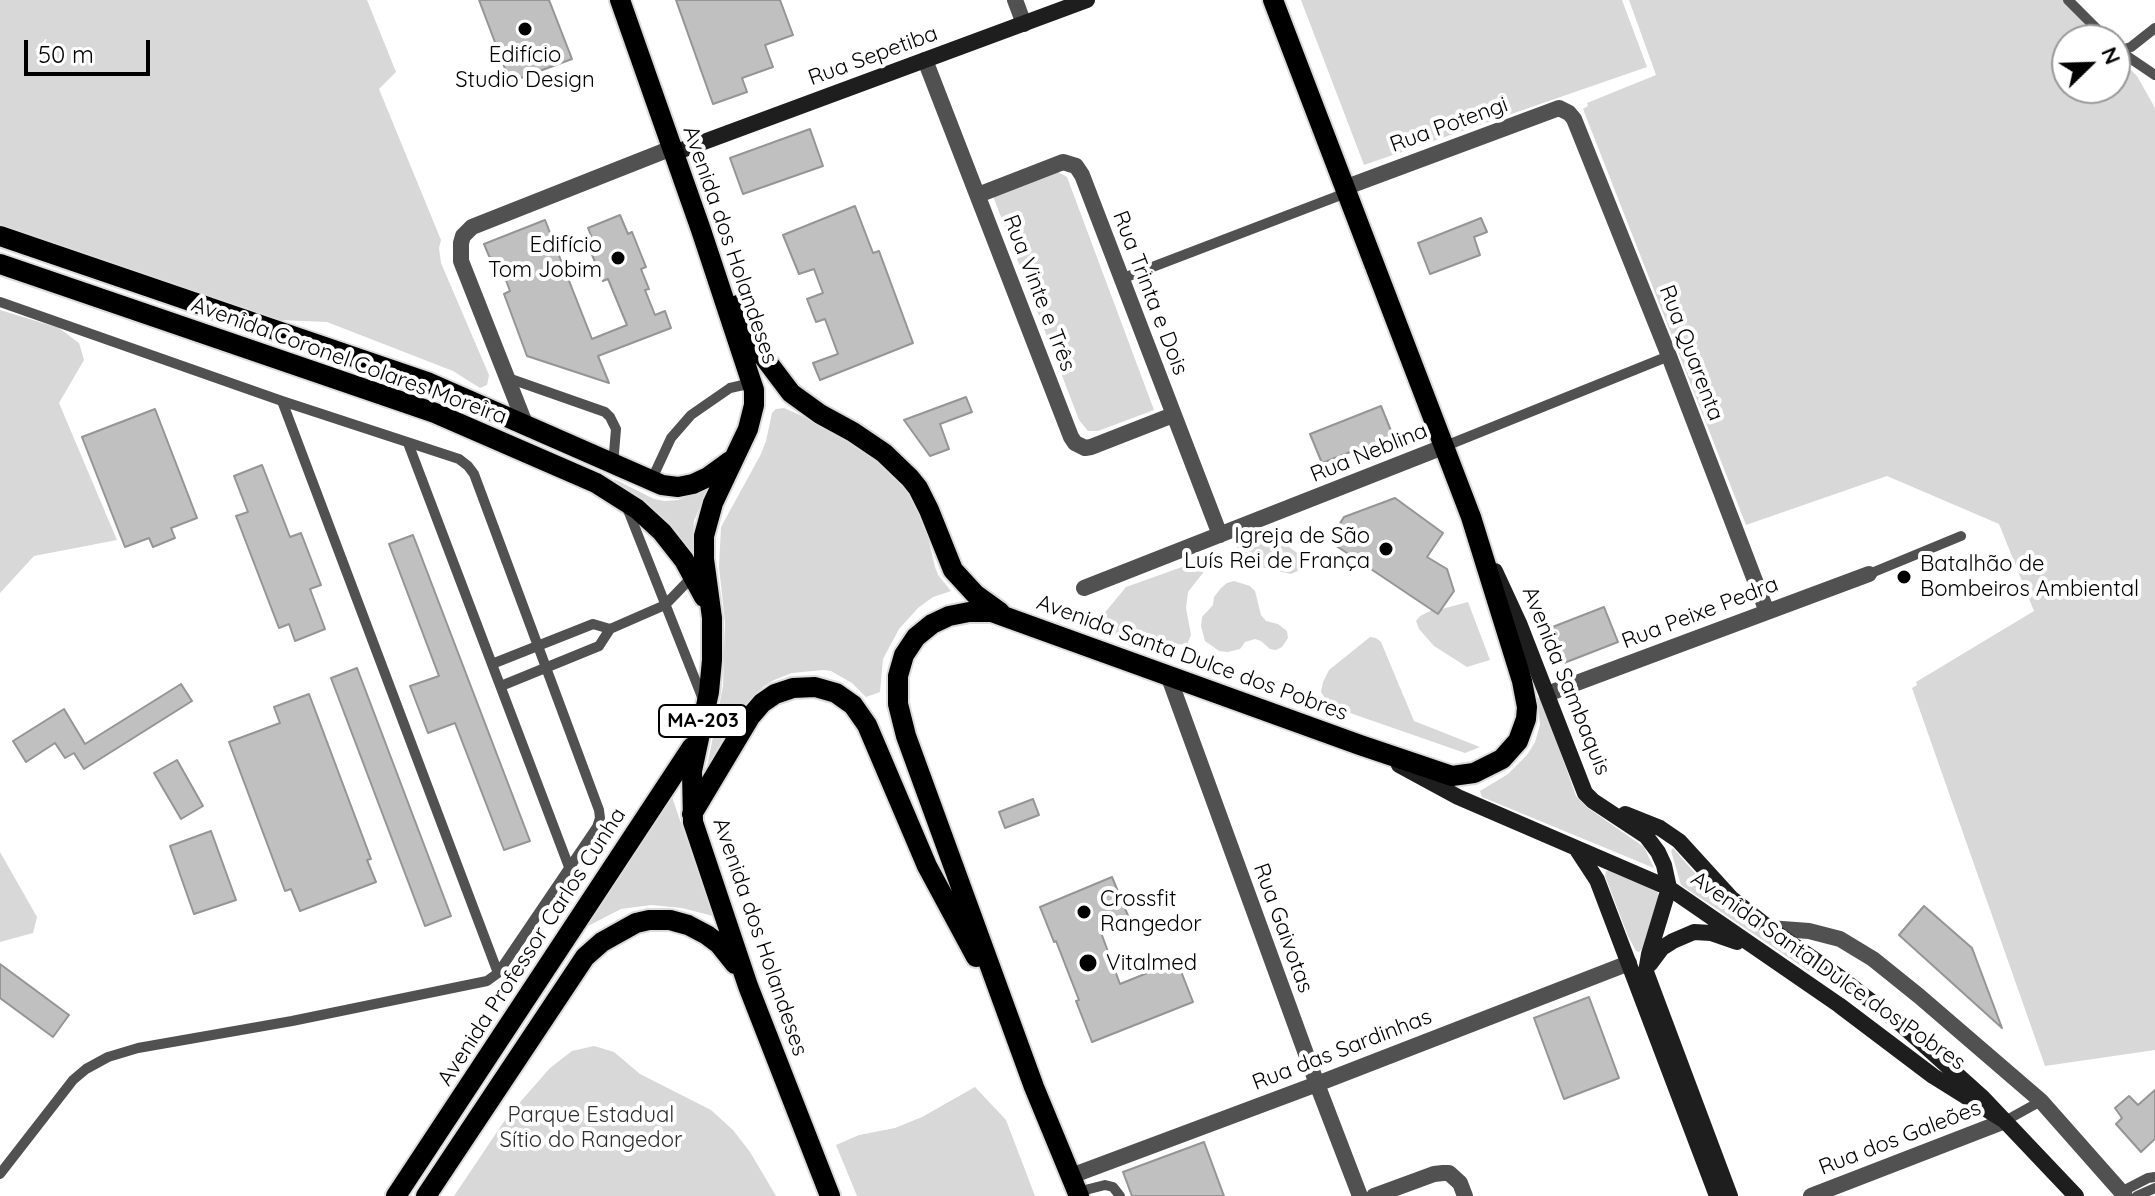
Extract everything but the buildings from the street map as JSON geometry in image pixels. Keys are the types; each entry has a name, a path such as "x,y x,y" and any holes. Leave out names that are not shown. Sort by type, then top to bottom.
{"main road":[{"name":"Avenida dos Holandeses","path":"620,0 752,383 752,419 708,515 699,567"},
{"name":"Rua Sepetiba","path":"673,150 1087,0"},
{"name":"Avenida Sambaquis","path":"1273,0 1443,447 1519,623 1582,789 1587,797 1650,842 1661,858 1669,888"},
{"path":"701,230 756,342 778,378 803,403 868,442 901,469 924,498 953,570 975,594 1008,617"},
{"name":"Avenida Coronel Colares Moreira","path":"0,236 427,382 613,465 671,487 693,484 715,473 737,454"},
{"name":"Avenida Coronel Colares Moreira","path":"0,264 435,413 596,483 649,518 699,567 712,618"},
{"name":"Avenida Sambaquis","path":"1466,776 1496,764 1512,749 1524,726 1527,707 1522,681 1471,517"},
{"path":"1008,617 992,612 969,612 932,624 907,649 897,685 898,704 906,736 1073,1190"},
{"name":"Avenida Santa Dulce dos Pobres","path":"1008,617 1360,745 1441,773 1466,776"},
{"name":"Avenida dos Holandeses","path":"712,618 712,668 692,771 692,814 748,986 830,1196"},
{"path":"692,814 750,717 762,703 775,694 793,688 815,687 836,693 853,705 867,725 927,866 1007,1013"},
{"name":"Avenida Professor Carlos Cunha","path":"396,1196 687,756 704,714"},
{"name":"Avenida Santa Dulce dos Pobres","path":"1360,745 1458,797 1669,888 1839,1005 1917,1065 2005,1121"},
{"name":"Avenida Santa Dulce dos Pobres","path":"1597,804 1653,824 1685,846 1724,891 1769,928 1903,1026 1960,1076 2076,1196"},
{"path":"1575,847 1597,880 1717,1196"},
{"path":"1669,888 1647,958 1646,972 1730,1196"},
{"path":"426,1196 585,957 602,942 642,922 670,920 688,925 725,950 748,986"},
{"path":"1649,982 1649,967 1659,951 1694,932 1711,933 1764,952"}],"street":[{"path":"1015,0 1024,24"},
{"name":"Rua Vinte e Três","path":"925,60 1075,443 1085,448 1091,447 1173,415"},
{"name":"Rua Potengi","path":"1345,191 1559,108 1569,113"},
{"name":"Rua Quarenta","path":"1569,113 1669,356 1767,612"},
{"path":"526,426 461,261 461,243 467,231 673,150"},
{"name":"Rua Trinta e Dois","path":"978,195 1063,162 1076,166 1220,535"},
{"name":"Rua Neblina","path":"1084,588 1443,447"},
{"name":"Rua Peixe Pedra","path":"1547,694 1869,574"},
{"name":"Rua Gaivotas","path":"1168,675 1360,1196"},
{"path":"1769,928 1809,931 1840,939 1873,959 2041,1101 2128,1195"},
{"name":"Rua das Sardinhas","path":"1073,1190 1317,1084 1629,963"},
{"name":"Rua dos Galeões","path":"1811,1196 2005,1121"},
{"path":"1374,1196 1443,1173 1449,1173 1460,1183 1465,1196"}],"lane":[{"path":"2068,0 2092,24"},
{"path":"2131,47 2155,28"},
{"path":"2131,60 2155,75"},
{"name":"Rua Potengi","path":"1121,279 1345,191"},
{"path":"0,302 282,401 459,459 468,466 474,474 600,818 597,827 498,973 487,981 292,1021 138,1048 108,1057 73,1080 0,1174"},
{"name":"Rua Neblina","path":"1443,447 1669,356"},
{"path":"508,378 605,412 616,429 613,465"},
{"path":"651,481 671,438 691,415 730,388 752,383"},
{"path":"282,401 498,973"},
{"path":"408,443 569,867"},
{"path":"624,500 704,714"},
{"path":"1869,574 1961,536"},
{"path":"501,686 599,646 610,629 665,605 699,567"},
{"path":"492,664 593,624 610,629"},
{"path":"2005,1121 2041,1101"},
{"path":"2128,1195 2148,1178 2155,1177"},
{"path":"1073,1190 1105,1185 1113,1187 1120,1196"},
{"path":"2128,1195 2155,1188"}],"green space":[{"path":"0,0 367,0 396,72 379,89 441,240 441,263 489,375 487,385 480,388 453,371 327,322 278,320 0,225"},
{"path":"1301,0 1622,0 1647,67 1364,165"},
{"path":"1629,0 2063,0 2086,24 2051,24 2051,104 2131,104 2131,70 2155,108 2155,1050 2045,1066 1912,688 1917,685 1916,682 2034,611 1999,524 1887,476 1746,525 1583,109 1588,106 1587,103 1656,75"},
{"path":"1058,172 1067,177 1154,410 1098,431 1088,431 1079,420 993,196"},
{"path":"0,310 59,328 79,343 84,360 59,403 117,540 34,556 0,593"},
{"path":"784,408 867,450 911,491 926,529 938,575 951,591 933,597 899,629 883,659 880,692 866,697 852,683 823,670 792,673 774,680 736,715 707,767 723,686 725,622 719,567 721,527 761,454 772,413"},
{"path":"614,479 654,499 665,501 707,490 694,521 692,553 617,485"},
{"path":"1274,529 1281,541 1308,561 1302,569 1291,574 1247,564 1241,558 1236,545"},
{"path":"1210,557 1206,569 1188,592 1186,608 1191,635 1187,645 1142,644 1092,624 1126,587"},
{"path":"1234,581 1250,586 1255,591 1261,615 1266,621 1278,624 1287,631 1288,638 1282,647 1270,649 1255,639 1245,642 1240,649 1228,652 1219,651 1205,641 1202,617 1213,605 1214,597 1221,588"},
{"path":"1468,602 1490,660 1467,667 1434,646 1416,621 1432,610 1438,614 1442,609"},
{"path":"1370,637 1381,642 1414,721 1480,747 1465,753 1330,706 1321,692 1329,670"},
{"path":"1538,697 1542,700 1576,796 1644,847 1654,868 1482,797 1480,791 1508,774 1535,742 1540,725"},
{"path":"672,797 713,916 682,908 651,905 621,909 586,927"},
{"path":"1673,848 1721,903 1808,966 1810,972 1681,885 1671,851"},
{"path":"0,852 37,917 33,933 0,942"},
{"path":"1611,870 1656,890 1659,895 1639,952 1628,936 1605,876 1606,871"},
{"name":"Parque Estadual Sítio do Rangedor","path":"594,1046 614,1052 640,1074 711,1110 733,1130 750,1152 776,1196 454,1196 507,1117 550,1068 572,1051"},
{"path":"975,1087 1006,1120 1035,1196 857,1196 836,1145 922,1117"}],"place":[{"name":"Edifício Studio Design","path":"525,29"},
{"name":"Edifício Tom Jobim","path":"618,258"},
{"name":"Igreja de São Luís Rei de França","path":"1386,549"},
{"name":"Batalhão de Bombeiros Ambiental","path":"1904,577"},
{"name":"Crossfit Rangedor","path":"1084,912"},
{"name":"Vitalmed","path":"1088,963"}]}
